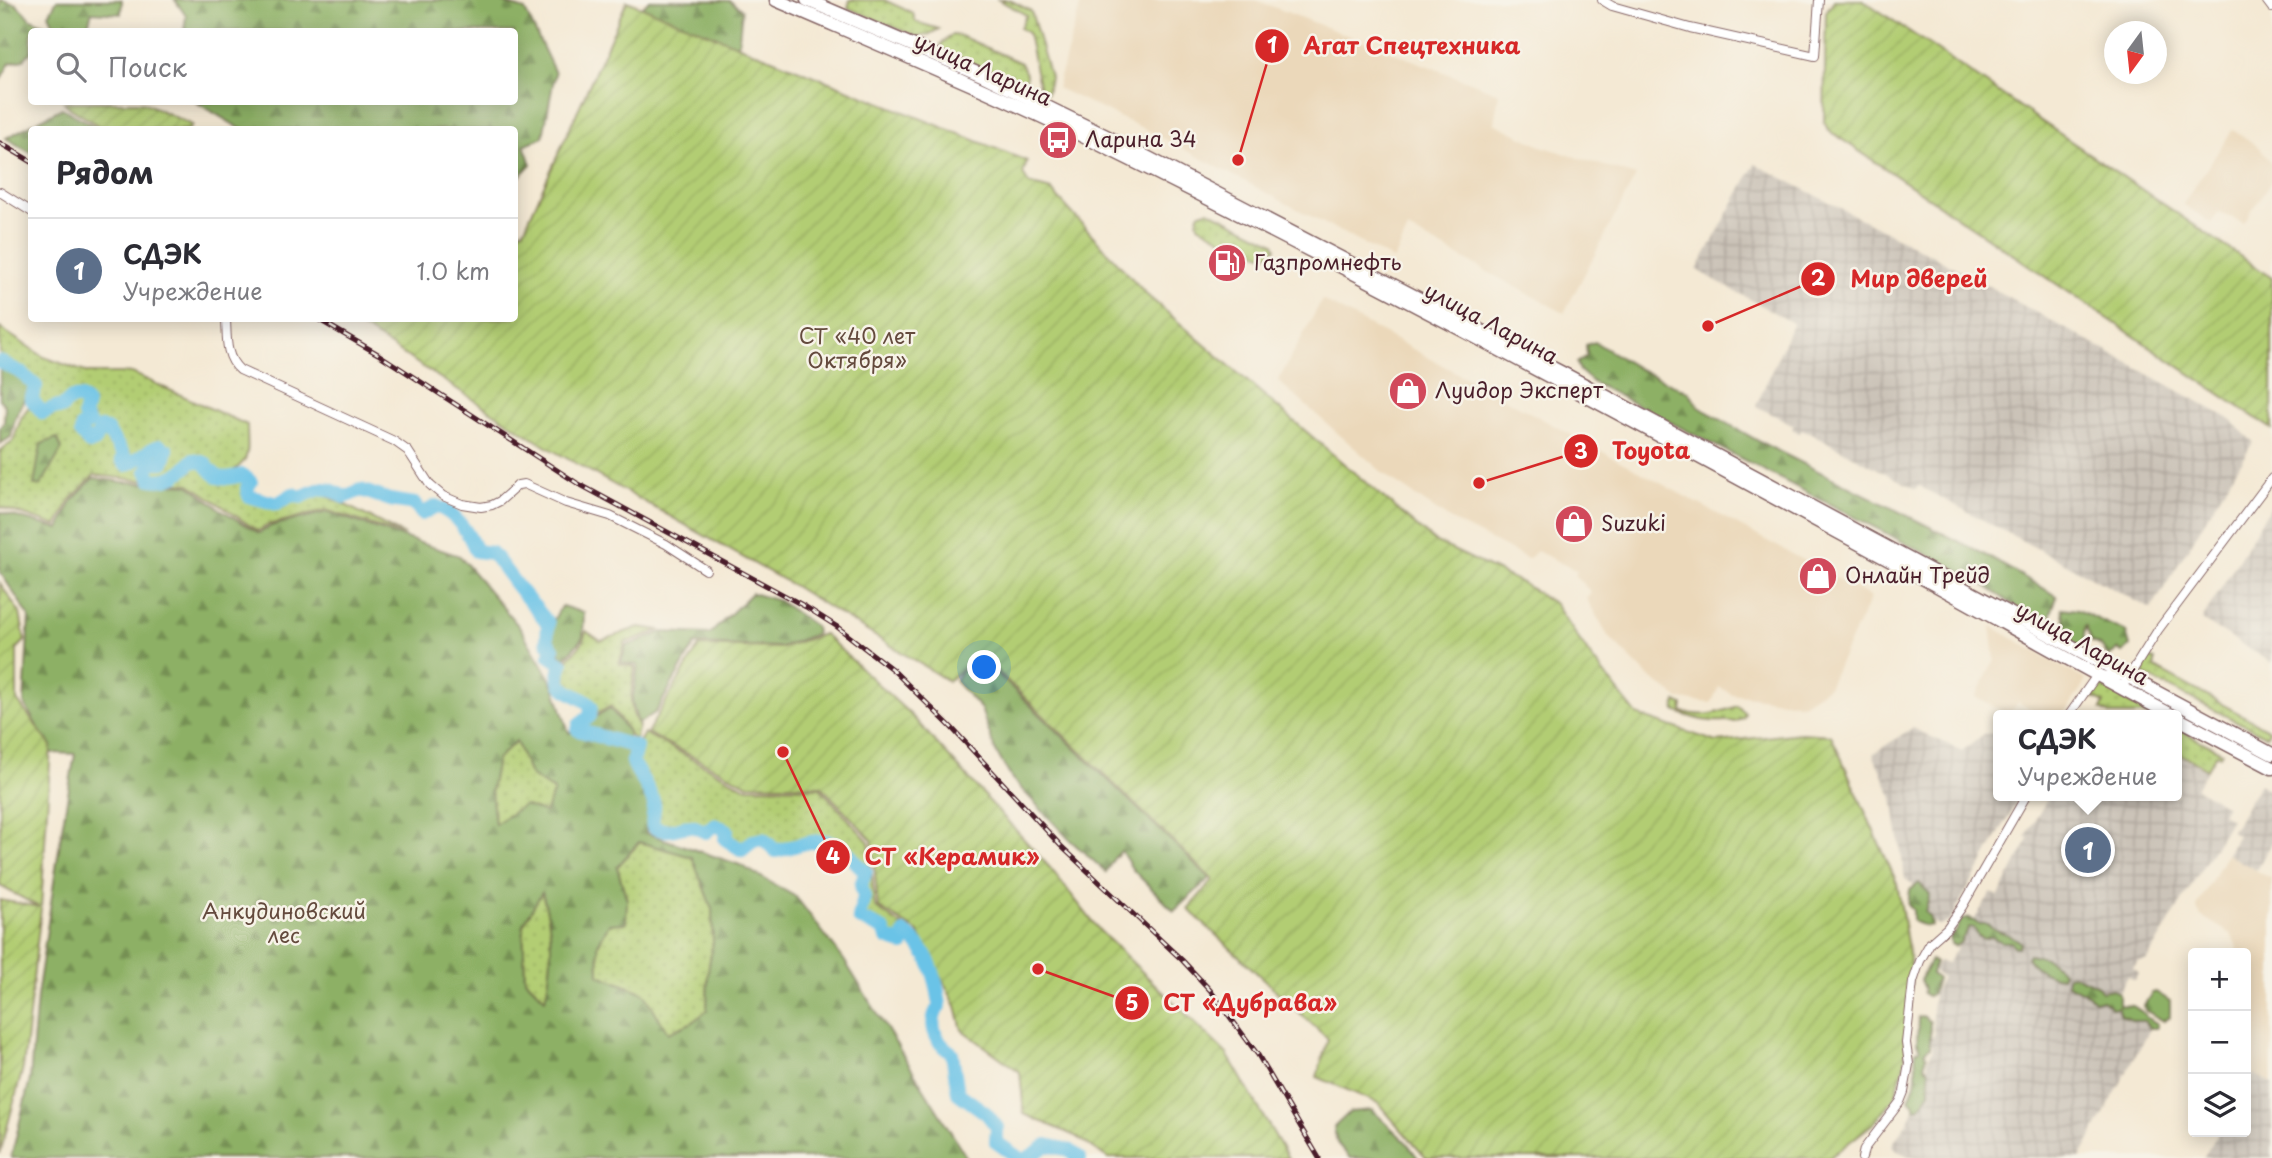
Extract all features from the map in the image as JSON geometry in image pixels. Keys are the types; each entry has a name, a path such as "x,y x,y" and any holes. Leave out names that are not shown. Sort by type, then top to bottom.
{"main road":[{"name":"улица Ларина","path":"776,0 1106,142 1150,164 1570,377 2124,683 2180,710"},
{"path":"807,0 984,76 1106,142"},
{"name":"улица Ларина","path":"1187,183 1998,619 2097,676 2124,683 2164,710"},
{"name":"улица Ларина","path":"2182,711 2272,754"},
{"path":"2182,721 2272,768"}],"street":[{"path":"1602,0 1612,6 1690,28 1815,56 1819,0"},
{"path":"2266,0 2272,8"},
{"path":"0,192 28,210"},
{"path":"226,322 229,355 240,370 394,441 408,450 422,475 443,496 462,504 481,507 500,501 518,485 524,484 566,503 610,516 666,544 706,570"},
{"path":"2124,683 2158,630 2272,478"},
{"path":"2072,710 2097,676"},
{"path":"1862,1158 1864,1149 1900,1102 1904,1092 1909,1064 1906,1043 1913,982 1920,961 1930,943 1947,928 1962,906 2023,801"}],"shaded area":[{"path":"1082,0 1255,0 1499,93 1494,123 1541,146 1636,176 1564,313 1408,229 1394,260 1153,133 1057,88"},
{"path":"2233,129 2260,148 2272,164 2272,180 2244,223 2219,212 2211,223 2183,204"},
{"path":"1755,164 1941,260 2228,418 2253,442 2151,609 1919,486 1916,489 1802,429 1800,433 1792,429 1794,425 1756,406 1793,323 1697,270"},
{"path":"1322,300 1871,597 1828,687 1802,704 1732,694 1719,687 1711,703 1679,699 1648,676 1608,636 1586,598 1591,592 1575,576 1577,571 1537,551 1528,559 1451,520 1389,478 1278,381"},
{"path":"2272,504 2272,663 2202,620"},
{"path":"1991,626 2086,680 2067,710 2033,710 2018,702 2012,710 2000,710 1975,697 1995,660"},
{"path":"1912,728 1962,751 1984,734 1993,733 1993,801 2017,801 1949,922 1938,925 1922,914 1927,893 1905,879 1893,798 1873,754"},
{"path":"2182,756 2207,770 2196,788 2226,806 2222,814 2231,819 2146,961 2138,961 2133,968 2138,973 2134,980 2128,976 2112,1004 2151,1027 2080,1158 1914,1158 1895,1150 1892,1145 1927,1091 1928,1060 1933,1049 1930,1038 1934,1036 1934,994 1942,977 1933,971 1939,961 1947,964 1991,893 1999,896 2029,839 2026,836 2046,801 2182,801"},
{"path":"2260,784 2272,792 2272,843 2256,870 2227,854 2238,835 2232,831"},
{"path":"2227,854 2272,879 2272,1083 2253,1074 2251,1068 2251,948 2238,948 2231,934 2201,916 2197,909"},
{"path":"2253,1074 2272,1083 2272,1158 2203,1158 2216,1137 2251,1137"}],"green space":[{"path":"0,0 16,4 31,19 51,28 28,28 28,55 23,60 10,63 0,80"},
{"path":"57,0 122,0 121,14 92,12 87,28 64,28 53,23 49,14"},
{"path":"175,0 496,0 525,10 555,73 543,137 524,145 531,164 518,178 518,126 236,126 201,105 518,105 518,28 184,28 186,16"},
{"path":"649,0 730,1 742,10 738,48 638,11"},
{"path":"850,0 884,0 913,13 916,22 939,29 918,37 848,8"},
{"path":"999,0 1010,0 1031,11 1050,77 1047,93 1040,90 1028,33 1020,28 1026,15"},
{"path":"1834,0 1863,0 2272,278 2272,429 1828,130 1824,121 1826,12"},
{"name":"СТ «40 лет Октября»","path":"627,1 1027,161 1023,174 1029,184 1051,190 1148,296 1434,541 1522,583 1555,604 1591,657 1637,715 1717,742 1801,733 1831,735 1897,883 1911,980 1905,1061 1895,1097 1875,1122 1829,1158 1426,1158 1378,1103 1317,1077 1328,1039 1188,909 1213,880 980,654 948,681 794,586 545,446 354,322 518,322 518,231 524,230"},
{"path":"952,35 961,36 1021,63 1026,82 1020,86 942,50 941,44"},
{"path":"67,105 149,105 192,125 99,126"},
{"path":"62,108 94,126 28,126"},
{"path":"28,126 28,151 6,138"},
{"path":"1208,210 1274,243 1276,248 1268,255 1257,253 1216,236 1198,225 1199,214"},
{"path":"0,328 44,357 88,373 132,373 247,425 245,460 226,476 215,473 207,459 192,456 178,472 158,477 152,471 155,465 166,464 170,449 151,446 127,459 108,427 99,426 90,438 86,428 92,424 88,415 90,404 84,397 76,394 60,405 54,404 43,409 35,397 38,385 0,359"},
{"path":"1595,342 1639,369 1689,392 1699,407 1762,443 1976,550 2057,596 2046,628 1977,580 1594,383 1580,371 1577,363 1587,356 1586,345"},
{"path":"0,367 16,374 30,387 15,418 11,437 0,444 5,406 0,399"},
{"path":"77,401 83,406 81,415 84,420 78,424 78,432 87,446 94,445 104,433 120,455 119,460 124,467 137,465 152,453 159,452 160,457 147,460 143,472 147,481 94,475 70,500 57,526 0,507 0,451 13,441 22,416 31,404 44,415 64,409"},
{"path":"57,438 62,449 41,485 34,485 41,444"},
{"path":"196,464 221,481 241,479 247,483 244,488 247,498 278,507 293,498 302,500 318,491 404,535 326,510 268,525 258,531 190,484 166,482 187,474"},
{"name":"Анкудиновский лес","path":"93,478 189,485 220,509 259,533 271,526 327,512 460,556 521,629 554,686 569,733 610,708 628,732 631,768 650,805 646,833 740,865 796,897 844,960 967,1158 11,1158 30,1079 37,996 75,754 52,753 24,703 29,616 0,572 0,512 59,529 72,501","holes":["516,741 530,775 554,791 545,813 524,805 495,824 491,790 497,759","639,842 692,857 712,909 713,942 708,971 707,1011 691,1023 668,1033 644,993 599,975 598,944 609,924 626,923 627,900 617,867","542,892 551,945 545,999 525,979 523,925"]},
{"path":"0,583 20,613 25,641 17,649 17,700 51,746 41,908 23,1068 0,1154 0,900 39,907 0,886"},
{"path":"752,593 779,601 815,626 816,634 780,647 695,644 656,712 638,724 632,702 638,665 621,663 626,646 662,632 710,634"},
{"path":"562,606 584,613 583,637 564,660 552,633 553,621"},
{"path":"2062,608 2078,610 2126,632 2130,646 2123,653 2118,649 2109,657 2101,646 2092,642 2085,625 2083,648 2073,643 2072,630 2066,628"},
{"path":"639,627 660,630 625,643 619,664 635,667 631,705 639,726 635,742 611,706 594,715 595,707 588,697 569,691 565,668 586,631 601,641"},
{"path":"824,634 912,716 1051,869 1100,931 1227,1054 1288,1158 1108,1158 1075,1136 1024,1114 1020,1072 962,1030 956,1006 918,932 878,907 872,840 821,786 746,784 647,733 699,646 780,648"},
{"path":"980,657 1210,878 1174,911 1133,870 1121,851 1106,872 1070,840 1012,779 995,750 981,709 955,681 962,670"},
{"path":"2148,658 2155,660 2155,668 2270,730 2266,736 2144,675 2144,664"},
{"path":"2104,686 2124,696 2122,700 2142,710 2103,710 2104,703 2092,697 2095,691"},
{"path":"1676,702 1683,705 1682,712 1690,714 1710,714 1737,706 1745,713 1743,718 1735,722 1693,718 1675,711"},
{"path":"2182,732 2222,752 2220,756 2216,754 2207,769 2182,755"},
{"path":"644,733 744,787 820,788 869,842 875,907 905,928 902,942 888,937 885,929 861,917 865,899 862,885 868,870 836,842 810,841 776,850 764,838 753,839 742,849 727,838 728,829 714,824 706,831 693,827 667,828 654,825 656,806 633,762"},
{"path":"516,741 530,774 554,791 546,813 495,825 491,790 497,759"},
{"path":"640,842 692,857 712,909 713,942 708,971 707,1011 691,1023 668,1034 644,993 599,975 598,945 609,924 627,900 617,867"},
{"path":"1919,883 1930,894 1925,912 1932,925 1913,921 1913,910 1908,905 1910,890"},
{"path":"541,891 550,920 552,954 546,999 525,979 523,925"},
{"path":"1970,918 1978,924 1987,924 2013,937 2021,943 2019,947 1991,937 1984,939 1978,936 1974,928 1969,927 1960,943 1955,946 1951,944 1950,936 1956,932 1961,920"},
{"path":"2029,954 2052,962 2063,973 2061,977 2037,968 2027,957"},
{"path":"1931,960 1935,963 1931,974 1937,978 1933,993 1928,996 1923,993 1920,980"},
{"path":"2075,975 2098,986 2102,991 2112,989 2119,993 2119,1005 2133,1006 2158,1024 2157,1028 2149,1028 2144,1021 2133,1021 2121,1015 2118,1007 2112,1008 2102,1000 2094,1000 2067,984 2067,976"},
{"path":"2156,992 2170,1001 2170,1017 2164,1021 2145,1010 2144,1005 2152,993"},
{"path":"1923,1016 1930,1022 1930,1047 1925,1051 1927,1056 1924,1066 1929,1071 1930,1092 1920,1107 1915,1109 1909,1100 1916,1080 1916,1051 1920,1049 1917,1043 1918,1017"},
{"path":"1372,1110 1407,1143 1418,1158 1350,1158 1337,1143 1334,1127 1350,1112"}],"waterway":[{"path":"0,362 20,372 36,386 31,399 43,413 55,407 61,408 72,398 81,398 87,404 84,415 89,423 82,426 81,433 89,443 95,441 101,428 106,429 124,455 122,460 126,465 155,447 160,446 167,450 163,462 151,462 147,471 151,479 164,480 175,476 193,460 205,463 221,478 243,475 251,482 247,488 249,496 277,504 293,494 301,497 327,489 344,497 361,490 390,500 415,504 422,514 436,506 450,514 465,531 476,551 492,553 548,623 547,641 553,649 550,656 562,664 559,674 562,687 591,706 590,716 579,725 578,730 636,747 632,762 654,804 653,827 672,830 690,826 706,832 714,825 727,830 725,839 742,850 753,841 763,839 776,851 810,842 827,841 842,847 866,871 861,885 864,897 859,918 884,930 887,938 903,944 905,933 920,947 934,974 940,1005 934,1018 934,1031 941,1043 952,1053 958,1093 986,1113 997,1127 996,1142 1019,1158"},
{"path":"1028,1158 1047,1145 1069,1150 1080,1158"}],"railway":[{"path":"0,143 28,160"},
{"path":"323,322 378,354 577,483 806,607 836,626 893,670 951,727 1061,846 1182,960 1210,990 1258,1055 1319,1158"}],"place":[{"name":"Ларина 34","path":"1058,140"},
{"name":"Агат Спецтехника","path":"1238,160"},
{"name":"Газпромнефть","path":"1227,263"},
{"name":"Мир дверей","path":"1708,326"},
{"name":"Луидор Эксперт","path":"1408,391"},
{"name":"Toyota","path":"1479,483"},
{"name":"Suzuki","path":"1574,524"},
{"name":"Онлайн Трейд","path":"1818,576"},
{"name":"СТ «Керамик»","path":"783,752"},
{"name":"СДЭК","path":"2088,850"},
{"name":"СТ «Дубрава»","path":"1038,969"}]}
